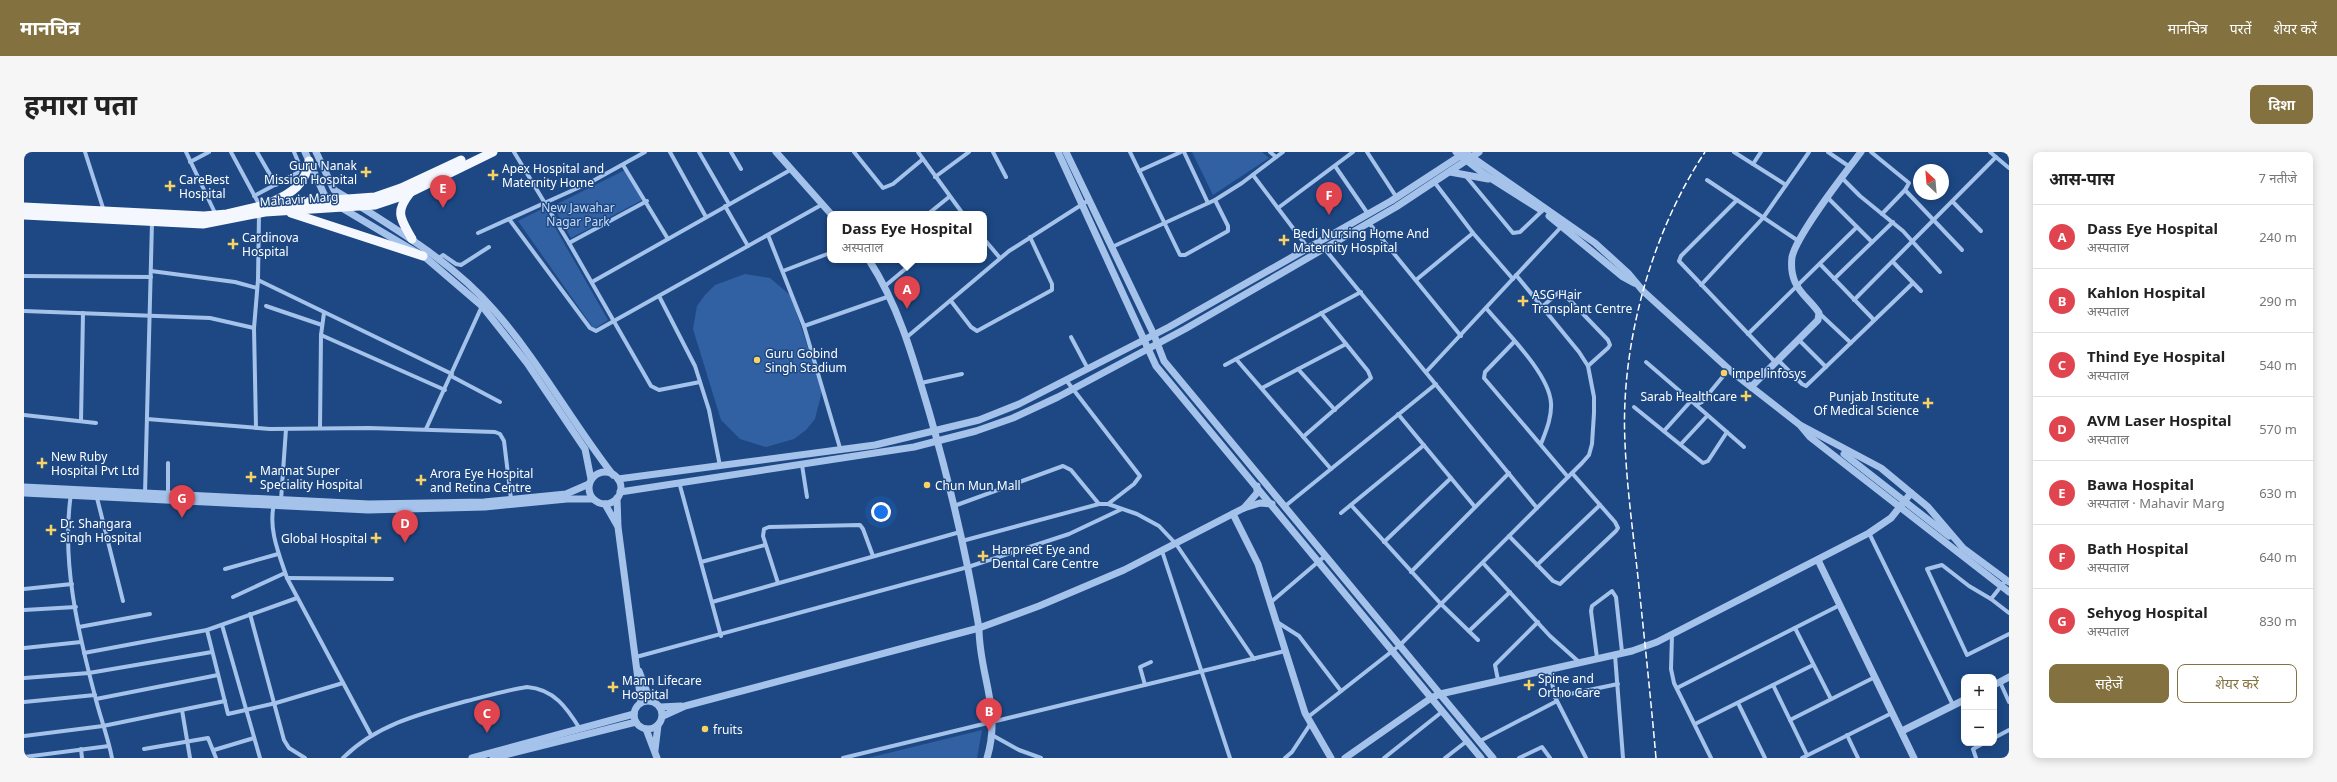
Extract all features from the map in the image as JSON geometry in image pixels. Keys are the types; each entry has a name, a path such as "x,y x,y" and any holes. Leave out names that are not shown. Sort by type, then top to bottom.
{"highway":[{"name":"Mahavir Marg","path":"24,208 216,215 261,208 375,197 401,188 480,152"},
{"name":"Mahavir Marg","path":"24,215 203,224 261,208 285,210 376,205 410,192 493,152"},
{"path":"261,208 282,197 302,183 308,173 309,161"},
{"path":"410,192 403,202 399,212 400,219 412,239"},
{"path":"285,210 423,256"}],"street":[{"path":"85,152 104,212"},
{"path":"186,152 216,215"},
{"path":"190,162 209,152"},
{"path":"230,152 261,208 254,328 256,428"},
{"path":"257,152 276,185"},
{"path":"254,196 291,177 299,170 299,162 294,152"},
{"path":"305,152 324,194 330,201 423,256 484,304 527,363 585,449 590,482 590,493 593,499"},
{"path":"316,152 334,190 412,239 439,258 484,304 527,351 592,448 615,477 618,495 618,527 638,669 641,702 634,714 581,730 472,758"},
{"path":"514,152 592,282 648,382 655,390 700,382"},
{"path":"478,233 624,165 645,152"},
{"path":"670,152 706,217"},
{"path":"699,152 748,246"},
{"path":"731,152 741,170"},
{"path":"854,152 883,188 893,184 923,159"},
{"path":"918,152 961,211"},
{"path":"935,177 969,152"},
{"path":"993,152 1006,177"},
{"path":"1058,152 1112,247 1154,335 1156,345 1164,361 1493,758"},
{"path":"1066,152 1156,366 1272,504 1481,758"},
{"path":"1130,152 1179,253 1185,255 1228,231 1228,226 1215,200"},
{"path":"1139,171 1183,152 1208,203"},
{"path":"1270,152 1276,157"},
{"path":"1112,247 1215,200 1253,175 1283,152"},
{"path":"1278,208 1353,152"},
{"path":"1367,152 1397,198"},
{"path":"605,504 618,495 679,482 802,466 864,456 937,441 1013,418 1073,389 1156,345 1325,249 1435,183 1479,152"},
{"path":"1734,152 1786,185"},
{"path":"1753,164 1761,152"},
{"path":"1701,285 1763,218 1809,152"},
{"path":"1828,152 1850,167"},
{"path":"1851,343 1819,313 1797,286 1792,272 1792,257 1828,198 1861,152"},
{"path":"1871,152 1908,181 1909,185 1882,214"},
{"path":"1990,152 2009,168"},
{"path":"779,153 829,211"},
{"path":"24,493 72,493 277,502 369,504 511,499 566,494 590,482 600,473 615,477 697,470 840,448 875,445 934,432 993,415 1019,404 1145,340 1397,198 1462,153 1564,224 1623,277 1636,284 1729,369 1800,425 1881,468 1928,507 1963,548"},
{"path":"1854,300 1914,242 1996,157"},
{"path":"1470,159 1492,180 1564,224"},
{"path":"624,165 647,201 668,239"},
{"path":"1335,166 1368,214"},
{"path":"592,282 792,169"},
{"path":"1450,172 1492,180"},
{"path":"1253,175 1308,248"},
{"path":"1465,175 1513,233 1520,232 1542,211"},
{"path":"1842,178 1914,242 1940,272"},
{"path":"1707,180 1800,242"},
{"path":"1435,183 1473,233 1513,279"},
{"path":"1905,190 1962,250"},
{"path":"932,211 949,197"},
{"path":"1828,198 1872,242"},
{"path":"1737,200 1681,256 1679,261 1748,334 1804,385 1810,383 1913,283"},
{"path":"569,243 647,201"},
{"path":"908,337 1000,258 1086,201"},
{"path":"1953,202 1981,231"},
{"path":"509,219 590,328 596,331 823,204"},
{"path":"145,497 152,222"},
{"path":"1834,279 1892,222"},
{"path":"1369,223 1461,336"},
{"path":"1426,372 1564,224"},
{"path":"1748,334 1857,227"},
{"path":"1416,280 1473,233"},
{"path":"768,235 804,326 840,448"},
{"path":"951,301 971,327 977,331 1052,290 1052,284 1030,237"},
{"path":"1319,242 1538,508"},
{"path":"987,243 1000,258"},
{"path":"439,258 443,255 456,264 461,265 489,247"},
{"path":"783,271 827,254"},
{"path":"1893,262 1921,291"},
{"path":"872,263 890,296 908,337 954,506 968,567 979,628 979,644 988,681 993,721 987,758"},
{"path":"885,286 912,263"},
{"path":"1820,264 1874,320"},
{"path":"151,271 235,282 257,288"},
{"path":"1285,758 1292,752 1309,720 1341,691 1400,645 1538,508 1589,455 1592,444 1594,397 1588,366 1543,306 1516,275"},
{"path":"24,276 151,277"},
{"path":"258,280 452,375 500,402"},
{"path":"1225,365 1360,292"},
{"path":"1543,306 1558,293 1562,292 1608,340 1610,345 1608,348 1588,366"},
{"path":"659,296 685,346 700,382 709,410 720,467"},
{"path":"804,326 890,296"},
{"path":"426,430 484,304"},
{"path":"266,306 322,325"},
{"path":"1486,308 1540,374 1548,388 1551,404 1549,423 1541,444"},
{"path":"24,311 219,319 254,328"},
{"path":"320,428 321,335 324,312"},
{"path":"81,421 83,313"},
{"path":"1751,387 1818,320 1819,313"},
{"path":"1303,437 1371,378 1368,371 1321,314"},
{"path":"321,335 445,390"},
{"path":"1071,336 1088,369"},
{"path":"1798,339 1826,367"},
{"path":"1514,342 1485,372 1484,378 1568,477"},
{"path":"1262,388 1346,344"},
{"path":"1236,359 1331,469"},
{"path":"1646,362 1690,402 1696,405 1707,416 1744,446"},
{"path":"1298,369 1335,410"},
{"path":"1696,405 1702,402 1729,369"},
{"path":"921,383 962,374"},
{"path":"1066,380 1140,476 1134,484 1108,504"},
{"path":"1284,507 1436,384"},
{"path":"1664,431 1690,402"},
{"path":"1634,407 1681,444 1700,462 1706,463 1727,432"},
{"path":"1398,414 1475,507"},
{"path":"24,415 96,423"},
{"path":"1681,444 1707,416"},
{"path":"147,419 256,428 426,430 500,434 504,441 511,499"},
{"path":"1800,425 1810,437 1963,548 2005,583 2009,592"},
{"path":"286,429 273,528 278,554 287,578 297,598 371,735"},
{"path":"1830,442 1902,504 2005,583"},
{"path":"1341,513 1424,445"},
{"path":"168,463 168,495"},
{"path":"802,466 807,497"},
{"path":"954,506 1064,466 1071,470 1099,504"},
{"path":"697,470 699,479"},
{"path":"1411,572 1509,473"},
{"path":"1509,536 1553,581 1560,584 1616,531 1617,525 1572,473"},
{"path":"1384,542 1452,478"},
{"path":"679,482 721,636"},
{"path":"1244,508 1257,493 1257,486"},
{"path":"24,487 72,493 97,498 168,495 368,510 485,507 567,499 593,499 605,504 618,527"},
{"path":"72,493 67,539 72,584 81,642 112,758"},
{"path":"1345,758 1431,698 1440,694 1645,647 1672,635 1869,533 1883,524 1911,494"},
{"path":"97,498 123,601"},
{"path":"662,716 685,706 979,628 1039,606 1124,570 1244,508 1260,503 1272,504"},
{"path":"962,541 1099,504 1108,504 1150,520 1176,544 1254,658"},
{"path":"1351,505 1441,604 1478,640"},
{"path":"1537,565 1600,505"},
{"path":"636,658 721,636 968,567 1069,534 1122,509"},
{"path":"1233,514 1251,548 1271,602 1285,651 1309,720 1331,758"},
{"path":"778,583 765,545 763,532 769,527 860,525 863,529 873,556"},
{"path":"712,602 960,532"},
{"path":"1869,533 1953,705"},
{"path":"701,562 765,545"},
{"path":"1162,551 1230,758"},
{"path":"225,569 278,554"},
{"path":"1271,602 1325,556"},
{"path":"1818,560 1914,758"},
{"path":"1483,563 1538,622 1579,662"},
{"path":"2009,613 1991,599 1969,586 1942,565 1926,569 1967,655 2009,634"},
{"path":"234,598 285,573"},
{"path":"287,578 392,579"},
{"path":"1991,599 2005,583"},
{"path":"24,589 72,584"},
{"path":"1598,658 1591,611 1592,606 1612,591 1616,597 1618,684 1623,758"},
{"path":"1469,631 1510,592"},
{"path":"84,653 207,630 297,598"},
{"path":"1677,688 1840,605"},
{"path":"24,610 76,607"},
{"path":"79,627 150,614"},
{"path":"250,614 276,703 286,745 306,758"},
{"path":"1276,622 1299,636 1341,691"},
{"path":"1498,680 1495,665 1538,622"},
{"path":"222,624 260,758"},
{"path":"1795,628 1831,699"},
{"path":"207,630 228,714 276,703 343,683"},
{"path":"1672,635 1671,669 1677,688 1711,758"},
{"path":"24,648 81,642"},
{"path":"843,758 1285,651"},
{"path":"24,678 89,673 212,652"},
{"path":"1145,685 1140,667 1151,662"},
{"path":"1695,724 1814,665"},
{"path":"638,669 650,700 660,707 685,706"},
{"path":"1549,669 1556,699 1586,758"},
{"path":"24,702 95,697 218,675"},
{"path":"1790,720 1875,677"},
{"path":"2009,677 1997,683 2009,702"},
{"path":"1480,741 1556,699 1618,684"},
{"path":"1773,685 1807,755"},
{"path":"343,758 371,735 429,711 527,687 538,688 559,700 566,707 581,730"},
{"path":"641,702 650,700"},
{"path":"24,736 103,726 225,701"},
{"path":"1902,731 1961,701"},
{"path":"1738,703 1765,758"},
{"path":"655,750 658,725 662,716 660,707"},
{"path":"182,710 186,742 190,758"},
{"path":"1384,758 1443,711"},
{"path":"1802,758 1893,712"},
{"path":"634,714 636,722 646,729 657,758"},
{"path":"493,758 636,722"},
{"path":"646,729 658,725"},
{"path":"1997,736 2009,730"},
{"path":"992,734 1019,750 1041,758"},
{"path":"1847,735 1858,758"},
{"path":"144,749 208,738 216,758"},
{"path":"214,750 254,738"},
{"path":"1445,758 1468,741"},
{"path":"24,757 41,757 80,749 109,746"},
{"path":"1976,758 1973,749 1978,746"},
{"path":"1519,758 1542,747 1550,758"},
{"path":"80,749 82,758"}],"green space":[{"path":"1192,152 1262,152 1269,158 1213,195"},
{"name":"New Jawahar Nagar Park","path":"625,170 642,200 571,238 553,206"},
{"name":"New Jawahar Nagar Park","path":"544,208 608,320 594,329 518,221"},
{"name":"Guru Gobind Singh Stadium","path":"745,274 770,278 791,296 822,391 815,419 806,430 794,439 766,447 740,439 721,420 693,329 697,306 705,295 715,285"},
{"path":"982,730 977,758 868,758"}],"railway":[{"path":"1656,758 1626,461 1625,406 1628,368 1634,330 1643,292 1655,254 1669,218 1686,184 1705,152"}],"place":[{"name":"Guru Nanak Mission Hospital","path":"366,172"},
{"name":"Apex Hospital and Maternity Home","path":"493,175"},
{"name":"CareBest Hospital","path":"170,186"},
{"name":"Bawa Hospital","path":"443,208"},
{"name":"Bath Hospital","path":"1329,215"},
{"name":"Bedi Nursing Home And Maternity Hospital","path":"1284,240"},
{"name":"Cardinova Hospital","path":"233,244"},
{"name":"ASG Hair Transplant Centre","path":"1523,301"},
{"name":"Dass Eye Hospital","path":"907,309"},
{"name":"Guru Gobind Singh Stadium","path":"757,360"},
{"name":"impel infosys","path":"1724,373"},
{"name":"Sarab Healthcare","path":"1746,396"},
{"name":"Punjab Institute Of Medical Science","path":"1928,403"},
{"name":"New Ruby Hospital Pvt Ltd","path":"42,463"},
{"name":"Mannat Super Speciality Hospital","path":"251,477"},
{"name":"Arora Eye Hospital and Retina Centre","path":"421,480"},
{"name":"Chun Mun Mall","path":"927,485"},
{"name":"Sehyog Hospital","path":"182,518"},
{"name":"Dr. Shangara Singh Hospital","path":"51,530"},
{"name":"Global Hospital","path":"376,538"},
{"name":"AVM Laser Hospital","path":"405,543"},
{"name":"Harpreet Eye and Dental Care Centre","path":"983,556"},
{"name":"Spine and Ortho Care","path":"1529,685"},
{"name":"Mann Lifecare Hospital","path":"613,687"},
{"name":"fruits","path":"705,729"},
{"name":"Kahlon Hospital","path":"989,731"},
{"name":"Thind Eye Hospital","path":"487,733"}]}
